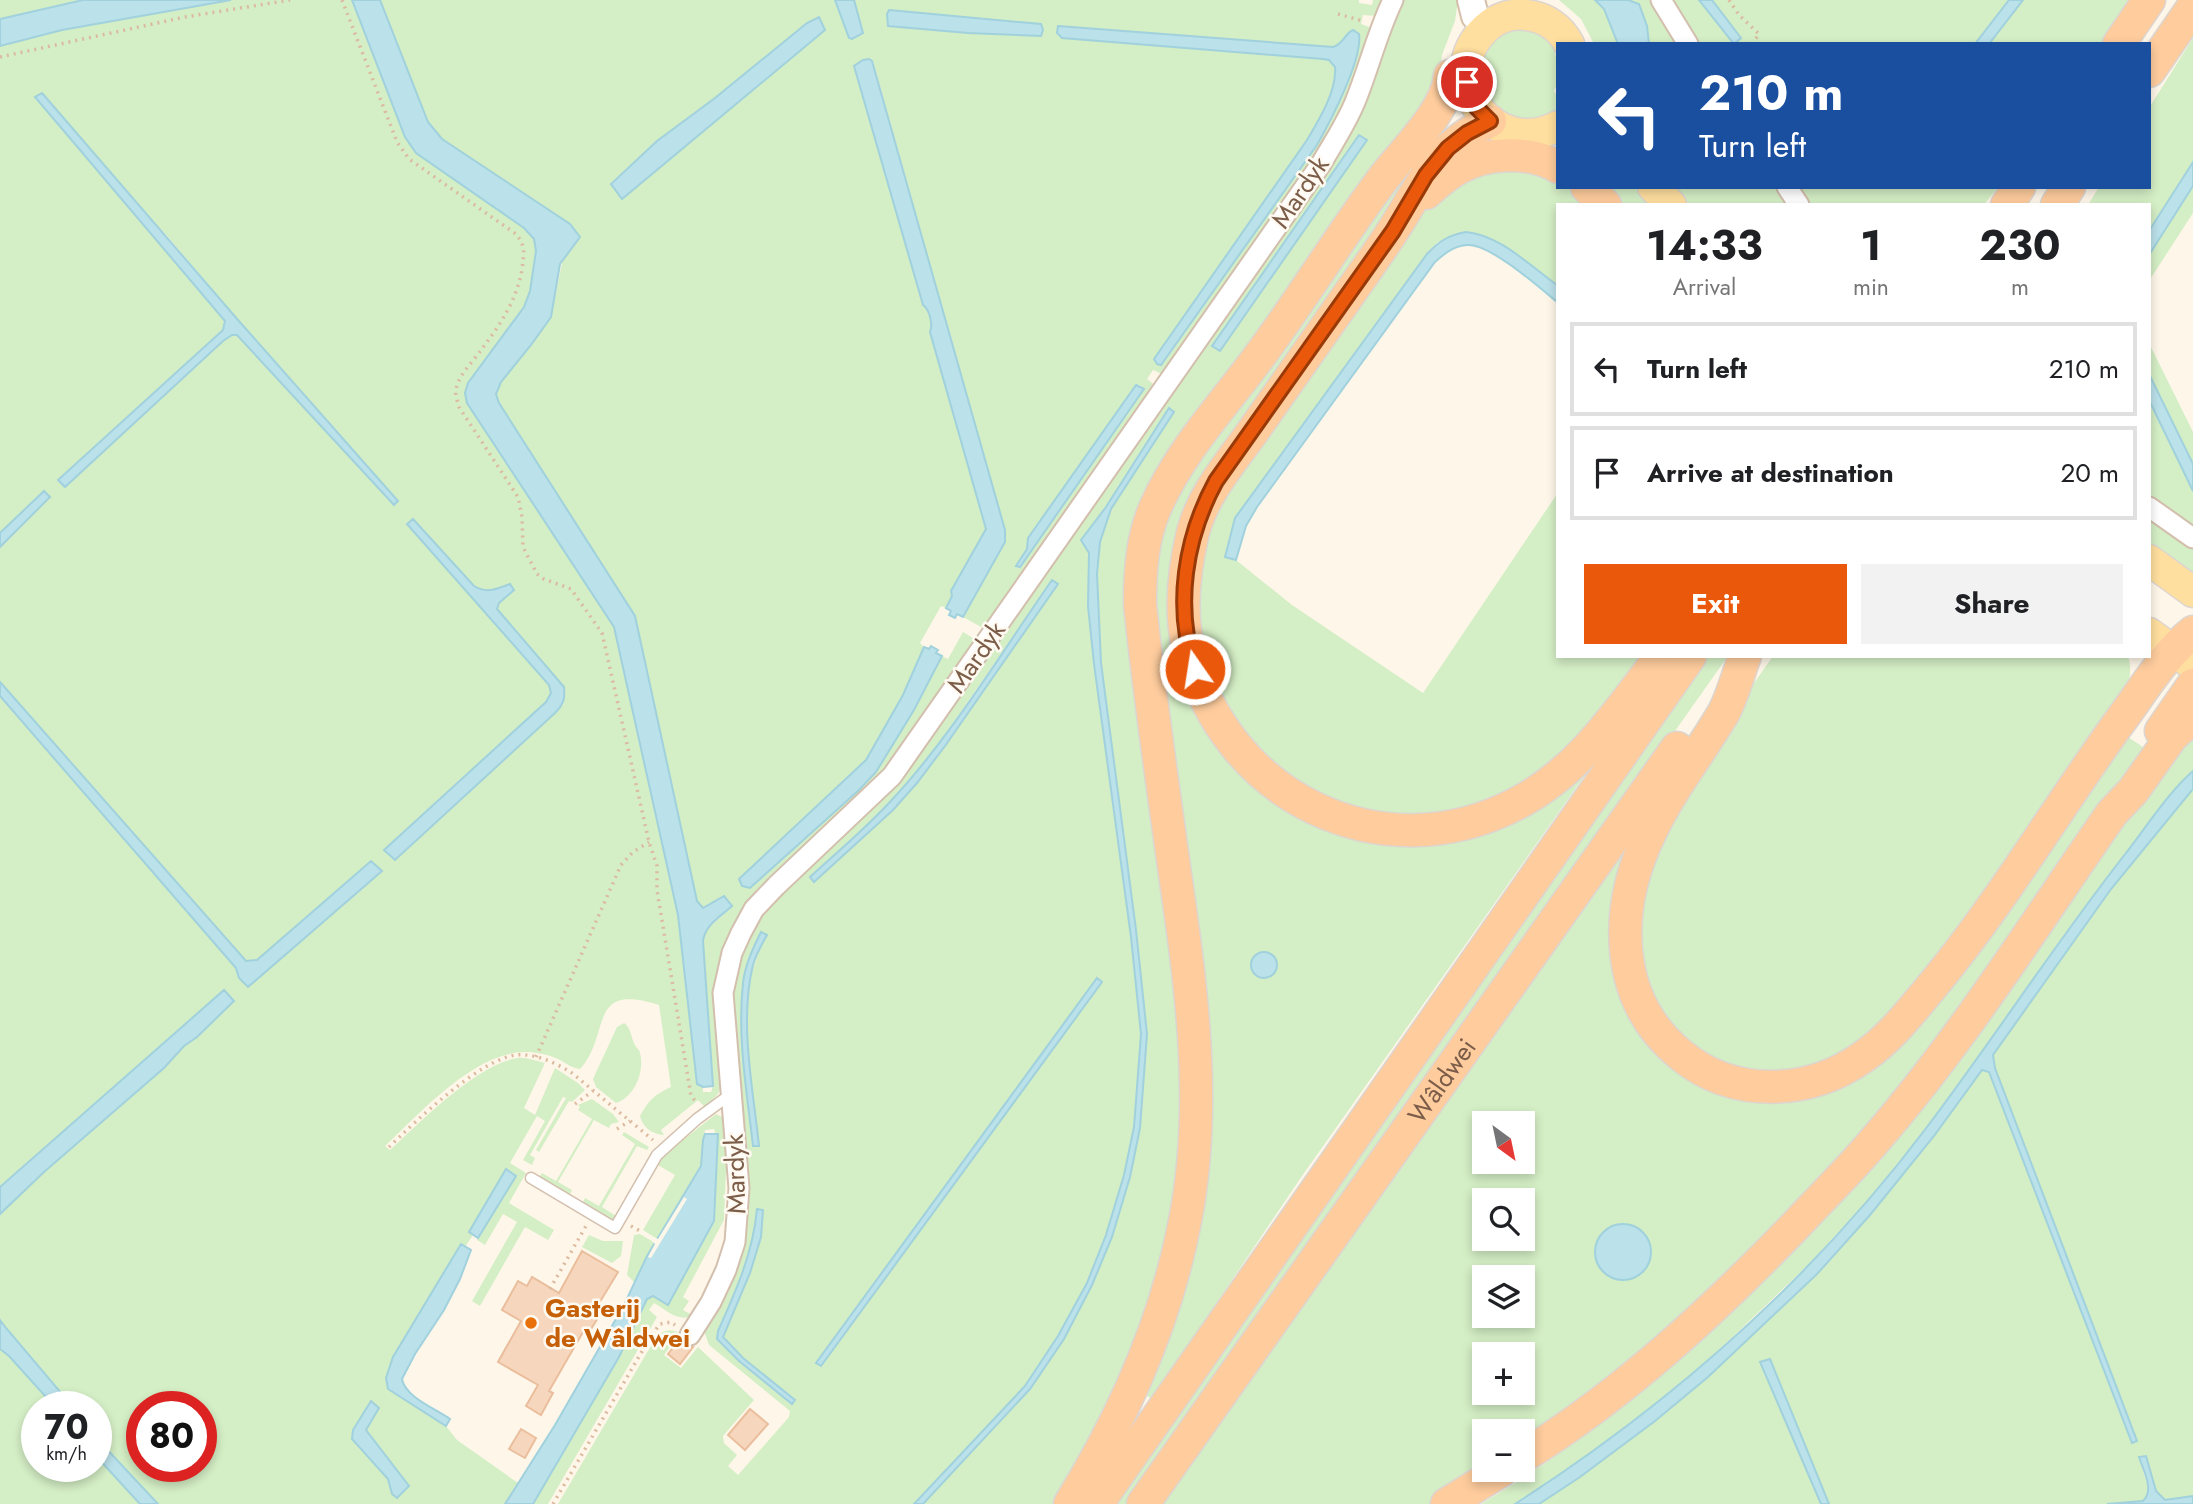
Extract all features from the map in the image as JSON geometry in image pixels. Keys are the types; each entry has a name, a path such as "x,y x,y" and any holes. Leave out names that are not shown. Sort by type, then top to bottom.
{"highway":[{"path":"2120,42 2149,0"},
{"path":"2151,68 2193,7"},
{"path":"1070,1504 1109,1438 1153,1339 1186,1219 1196,1117 1195,1043 1183,928 1140,604 1140,567 1147,534 1161,496 1207,422 1252,366 1401,155 1423,131 1440,125 1451,115 1464,95 1459,79"},
{"path":"1393,231 1437,161 1467,133 1490,121"},
{"path":"1556,166 1524,156 1499,156 1472,161 1446,176 1423,195 1393,231 1216,481 1198,517 1184,582 1188,650 1216,721 1238,750 1265,777 1290,797 1320,812 1352,823 1411,830 1475,821 1501,811 1550,783 1602,732 1659,658"},
{"path":"1589,189 1605,203"},
{"path":"1742,658 1725,709 1671,794 1650,832 1633,873 1624,944 1634,993 1647,1018 1664,1040 1688,1061 1709,1073 1741,1084 1790,1087 1828,1077 1863,1058 1896,1028 1961,952 2099,750 2177,645"},
{"name":"Wâldwei","path":"1097,1504 1689,658"},
{"name":"Wâldwei","path":"1143,1504 1742,658"},
{"path":"2112,813 2124,785 2193,685"},
{"path":"1535,1448 1602,1401 1685,1333 1767,1255 1877,1139 1967,1020 2112,813 2133,791 2172,736 2193,717"},
{"path":"1447,1504 1483,1482"}],"main road":[{"path":"1507,0 1486,8 1475,17 1474,42 1459,79 1477,108 1490,121 1512,133 1554,132"},
{"path":"1535,0 1562,12 1586,42"},
{"path":"1475,17 1499,19 1528,15 1554,25 1568,42"},
{"path":"1655,189 1669,203"},
{"path":"2151,561 2193,592"}],"street":[{"name":"Mardyk","path":"690,1335 711,1302 735,1242 739,1188 723,993 732,953 754,909 892,776 918,741 1321,163 1356,100 1381,25 1393,0"},
{"path":"1661,0 1687,42"},
{"path":"2151,508 2193,538"}],"lane":[{"path":"531,1178 615,1228 663,1148 731,1094"}],"path":[{"path":"0,57 173,19 290,0"},
{"path":"342,0 397,142 409,159 516,234 523,242 525,251 519,287 490,339 460,379 457,399 459,407 518,497 523,547 537,574 571,589 602,633 649,842 657,866 657,890 691,1096 695,1101"},
{"path":"1730,0 1739,15 1759,34 1753,42"},
{"path":"1338,14 1361,20"},
{"path":"536,1057 621,865 633,852 649,842"},
{"path":"389,1147 458,1085 492,1064 515,1055 536,1057 557,1064 663,1148"},
{"path":"575,1104 593,1091"},
{"path":"617,1129 630,1121"},
{"path":"550,1289 593,1215"},
{"path":"553,1504 660,1324 671,1322 690,1335"}],"green space":[{"path":"0,0 83,0 0,19"},
{"path":"231,0 352,0 405,137 416,152 524,228 534,239 536,251 530,291 524,307 468,383 465,393 468,403 614,627 678,915 697,1084 703,1087 703,1092 711,1092 713,1086 702,953 704,932 732,907 724,896 703,908 697,901 635,616 499,403 496,394 501,382 551,317 570,224 442,139 428,122 380,0 835,0 852,39 863,33 854,0 1359,0 1359,3 1372,5 1373,0 1387,0 1377,16 1363,15 1361,24 1372,28 1341,122 1164,375 1153,370 1147,379 1157,387 987,627 983,628 963,617 1005,542 1005,530 873,61 869,59 854,66 923,305 930,318 930,332 986,529 946,608 941,606 920,643 924,647 903,695 866,760 823,801 745,888 750,888 876,772 914,710 942,656 948,659 963,632 973,638 977,648 888,772 741,911 743,919 736,931 722,1085 718,1094 705,1107 698,1100 661,1130 664,1135 652,1132 646,1127 640,1116 643,1111 656,1095 671,1087 659,1005 620,1000 610,1006 604,1015 590,1055 580,1069 552,1057 529,1052 509,1054 489,1061 432,1101 385,1146 390,1150 450,1096 502,1062 521,1058 545,1063 524,1108 535,1115 555,1068 585,1090 572,1102 569,1101 539,1152 536,1150 566,1098 563,1097 530,1155 535,1158 532,1165 523,1160 545,1121 537,1116 510,1163 526,1173 509,1203 554,1230 548,1240 525,1227 480,1306 472,1301 517,1222 503,1214 485,1245 477,1240 516,1176 506,1169 469,1232 473,1235 465,1247 461,1244 393,1357 386,1378 388,1389 446,1426 457,1440 518,1483 505,1504 158,1504 138,1482 217,1482 217,1391 126,1391 126,1469 112,1454 112,1391 60,1391 0,1320 0,1214 44,1172 164,1068 234,1001 224,991 0,1187 0,696 236,968 239,978 248,987 382,871 371,861 257,960 246,961 0,682 0,547 50,497 43,491 0,533 0,46 62,30","holes":["946,16 1041,24 1040,36 889,26","821,20 825,30 622,199 611,183 657,141 807,23","1057,29 1333,47 1346,38 1359,48 1332,119 1317,145 1163,364 1154,359 1317,124 1330,96 1335,67 1329,60 1323,59 1062,38","163,231 398,501 394,505 237,335 223,341 65,486 58,480 223,330 225,321","1136,385 1140,385 1144,390 1016,565 1027,549 1028,538","413,519 474,586 487,590 509,584 497,609 564,704 394,859 385,849 546,702 551,693 549,686 407,524","371,1401 365,1430 408,1486 392,1494 388,1479 352,1439 353,1430"]},
{"path":"1400,0 1458,0 1455,21 1442,55 1438,86 1142,533 1175,929 1184,1165 1146,1336 1060,1504 923,1504 1030,1389 1064,1339 1092,1285 1112,1237 1130,1177 1140,1128 1147,1034 1101,663 1097,574 1100,542 1111,509 1174,412 1081,540 1089,553 1088,606 1094,664 1131,937 1141,1034 1134,1127 1124,1175 1106,1235 1087,1283 1058,1336 1025,1386 914,1504 558,1504 655,1339 663,1332 670,1330 680,1333 664,1355 681,1368 698,1347 754,1400 723,1436 724,1443 737,1455 728,1466 738,1475 789,1417 790,1411 709,1345 704,1331 706,1321 732,1268 731,974 760,912 876,800 1326,166","holes":["1359,135 1366,141 1219,351 1212,346","1052,580 1057,584 917,783 893,810 814,882 810,877 888,805 940,742","766,934 751,975 747,1022 759,1146 753,1146 743,1048 743,982","757,1210 761,1237 723,1337 743,1358 795,1399 792,1403 739,1361 717,1339 743,1272"]},
{"path":"1559,0 1595,0 1604,9 1617,42 1593,42 1581,19"},
{"path":"1628,0 1652,0 1677,42 1649,42 1647,26 1639,4"},
{"path":"1669,0 1699,0 1732,42 1697,42"},
{"path":"1712,0 2009,0 1977,42 1736,42 1741,38"},
{"path":"2023,0 2131,0 2102,42 1991,42"},
{"path":"1519,28 1536,32 1548,40 1556,60 1556,110 1537,120 1517,119 1500,109 1487,94 1481,75 1483,56 1495,40"},
{"path":"2193,38 2193,162 2151,228 2151,203 2089,203 2098,189 2151,189 2151,105"},
{"path":"1442,130 1448,140 1221,460 1181,647 1277,797 1446,835 1612,737 1302,1176 1152,1399 1139,1391 1195,1193 1150,618 1159,536 1182,487 1395,180"},
{"path":"1500,162 1556,176 1556,189 1575,189 1588,203 1556,203 1556,284 1500,244 1438,242 1427,253 1235,518 1225,556 1236,560 1292,605 1423,693 1556,495 1556,658 1653,658 1546,777 1437,820 1353,814 1268,768 1210,682 1193,588 1214,503 1437,191"},
{"path":"2193,186 2193,213 2151,278 2151,252"},
{"path":"1610,189 1640,189 1653,203 1620,203"},
{"path":"1672,189 1778,189 1789,203 1686,203"},
{"path":"1799,189 1996,189 1986,203 1809,203"},
{"path":"2151,347 2193,432 2193,464 2151,378"},
{"path":"2151,404 2193,491 2193,530 2151,499"},
{"path":"2151,517 2193,548 2193,578 2151,547"},
{"path":"1706,658 1727,658 1129,1504 1113,1504 1382,1116"},
{"path":"1772,658 2128,658 2130,665 2126,692 1953,944 1869,1042 1797,1076 1722,1068 1661,1026 1632,947 1659,827 1707,750"},
{"path":"2193,729 2193,771 2103,883 1926,1129 1861,1208 1808,1265 1700,1368 1647,1411 1573,1467 1515,1504 1481,1504 1516,1482 1535,1482 1535,1470 1592,1430 1695,1346 1836,1204 1880,1154 2176,742"},
{"path":"2125,735 2143,747 1929,1054 1872,1126 1726,1286 1535,1439 1535,1419 1472,1419 1472,1478 1432,1504 1162,1504 1641,824 1618,958 1703,1078 1876,1066 1918,1029 1941,1000","holes":["1605,1230 1650,1257 1636,1276 1612,1278 1595,1247"]},
{"path":"2193,789 2193,1496 2165,1500 2154,1486 2145,1456 2139,1458 2150,1493 2144,1501 2107,1504 1829,1504 1769,1359 1761,1362 1821,1504 1539,1504 1655,1421 1708,1377 1817,1274 1982,1070 1989,1072 2132,1443 2137,1441 1995,1068 1993,1055 2111,889"},
{"path":"624,1023 639,1050 641,1065 634,1088 623,1100 616,1103 596,1087 593,1079 617,1027"},
{"path":"592,1099 613,1114 619,1122 611,1124 609,1128 594,1120 558,1182 572,1190 570,1194 539,1177 542,1173 556,1181 592,1119 578,1110 578,1105"},
{"path":"716,1114 726,1119 724,1220 683,1297 689,1301 683,1310 694,1316 678,1317 654,1303 649,1310 657,1317 548,1504 533,1504 619,1357 647,1299 653,1296 668,1305 714,1221 718,1134 714,1129 705,1130 701,1165 657,1239 643,1230 675,1175 658,1165 665,1154"},
{"path":"624,1132 649,1147 647,1150 637,1146 602,1207 616,1216 613,1220 583,1202 585,1198 599,1206 635,1144 622,1135"},
{"path":"640,1234 655,1243 634,1282 627,1275 634,1235"},
{"path":"589,1235 603,1241 623,1241 621,1256 612,1263 582,1247"},
{"path":"0,1349 41,1391 21,1391 21,1482 112,1482 112,1473 140,1504 0,1504"}],"water":[{"path":"83,0 231,0 62,30 0,46 0,19"},
{"path":"352,0 380,0 428,122 442,139 570,224 580,237 560,264 551,317 501,382 496,394 499,403 635,616 697,901 703,908 724,896 732,906 710,926 703,941 713,1086 703,1087 697,1084 678,915 614,627 467,403 465,393 468,383 524,307 530,291 536,251 534,239 524,228 416,153 405,137"},
{"path":"835,0 854,0 863,33 849,38"},
{"path":"1595,0 1628,0 1639,4 1647,26 1649,42 1617,42 1604,9"},
{"path":"1699,0 1712,0 1741,38 1732,42"},
{"path":"2009,0 2023,0 1991,42 1977,42"},
{"path":"889,10 1041,24 1043,30 1041,36 888,26"},
{"path":"819,17 825,30 622,199 611,184 657,141 807,23"},
{"path":"1058,26 1333,47 1353,30 1359,34 1359,45 1351,74 1317,145 1161,365 1154,359 1312,132 1330,95 1335,67 1329,60 1323,59 1062,38 1057,33"},
{"path":"869,59 872,61 1005,530 1005,542 963,617 957,614 955,618 949,615 951,611 946,608 952,596 951,591 986,529 930,332 930,318 923,305 854,66"},
{"path":"42,93 398,501 394,505 237,335 223,341 65,487 58,480 223,330 225,321 35,97"},
{"path":"1359,135 1367,140 1220,351 1212,346"},
{"path":"2193,162 2193,186 2151,252 2151,228"},
{"path":"1466,232 1479,234 1503,245 1556,284 1556,301 1490,252 1469,245 1450,250 1435,262 1257,507 1246,526 1236,560 1225,557 1235,518 1427,254 1454,235"},
{"path":"2151,378 2193,464 2193,491 2151,404"},
{"path":"1136,385 1144,389 1020,567 1016,566 1027,549 1028,538"},
{"path":"1169,408 1174,412 1111,509 1100,542 1097,574 1101,663 1147,1034 1140,1128 1130,1177 1112,1237 1092,1285 1064,1339 1030,1389 923,1504 914,1504 1025,1386 1058,1336 1087,1283 1106,1235 1124,1175 1134,1127 1141,1034 1131,937 1094,664 1088,606 1089,553 1081,540 1106,507"},
{"path":"44,491 50,497 0,547 0,533"},
{"path":"413,519 474,586 487,590 510,584 514,590 499,603 497,609 564,687 564,695 562,704 555,713 395,860 384,850 546,702 551,693 549,685 407,524"},
{"path":"1052,580 1058,584 917,783 893,810 814,882 810,877 879,814 932,752"},
{"path":"931,646 942,656 914,710 876,772 750,888 742,886 739,879 866,760 903,695 924,647 929,649"},
{"path":"0,682 246,961 257,960 371,861 382,871 248,987 239,978 236,968 0,696"},
{"path":"2193,771 2193,789 2111,889 1993,1055 1995,1068 2137,1441 2132,1443 1989,1072 1982,1070 1934,1136 1870,1215 1817,1274 1708,1377 1655,1421 1539,1504 1515,1504 1630,1424 1685,1380 1738,1334 1837,1235 1927,1127 2100,887 2166,800"},
{"path":"761,932 767,935 753,965 747,1009 748,1055 759,1146 753,1146 744,1065 741,1003 746,970"},
{"path":"1264,952 1273,956 1277,965 1273,974 1264,978 1255,974 1251,965 1255,956"},
{"path":"1097,978 1102,982 821,1366 816,1363"},
{"path":"224,990 234,1001 164,1068 44,1172 0,1214 0,1187"},
{"path":"705,1134 718,1134 714,1221 668,1305 653,1296 647,1299 619,1357 533,1504 505,1504 555,1425 624,1305 647,1256 701,1166"},
{"path":"506,1169 516,1176 478,1238 469,1232"},
{"path":"757,1209 763,1210 761,1237 750,1273 723,1337 743,1358 795,1400 792,1404 739,1361 717,1339 748,1256"},
{"path":"1623,1224 1634,1226 1643,1232 1649,1241 1649,1263 1643,1272 1634,1278 1623,1280 1612,1278 1603,1272 1597,1263 1595,1252 1597,1241 1603,1232 1612,1226"},
{"path":"461,1244 471,1250 460,1279 402,1379 415,1397 450,1419 446,1426 388,1389 386,1378 393,1357"},
{"path":"0,1320 59,1391 41,1391 0,1349"},
{"path":"1770,1359 1829,1504 1821,1504 1760,1362"},
{"path":"371,1401 379,1408 366,1430 409,1486 397,1498 392,1494 388,1479 352,1439 353,1430"},
{"path":"112,1455 126,1470 126,1482 137,1482 158,1504 140,1504 112,1473"},
{"path":"2146,1456 2156,1491 2165,1500 2193,1496 2193,1504 2107,1504 2143,1501 2148,1486 2139,1457"}],"pier":[{"path":"684,1197 687,1199 651,1258 648,1257 655,1244 652,1241 654,1237 658,1239"}],"building":[{"path":"582,1251 618,1272 598,1305 604,1308 588,1334 583,1332 549,1391 553,1393 541,1415 526,1406 538,1385 498,1362 521,1321 502,1310 518,1281 527,1286 532,1277 559,1293"},
{"path":"679,1340 684,1346 693,1347 680,1364 668,1354"},
{"path":"750,1409 768,1424 745,1450 728,1435"},
{"path":"521,1429 536,1438 525,1458 509,1449"}],"place":[{"name":"Gasterij de Wâldwei","path":"531,1323"}],"route":[{"path":"1195,669 1188,650 1184,582 1198,517 1216,481 1393,231 1426,175 1448,148 1467,133 1490,121 1477,108 1467,82"}]}
